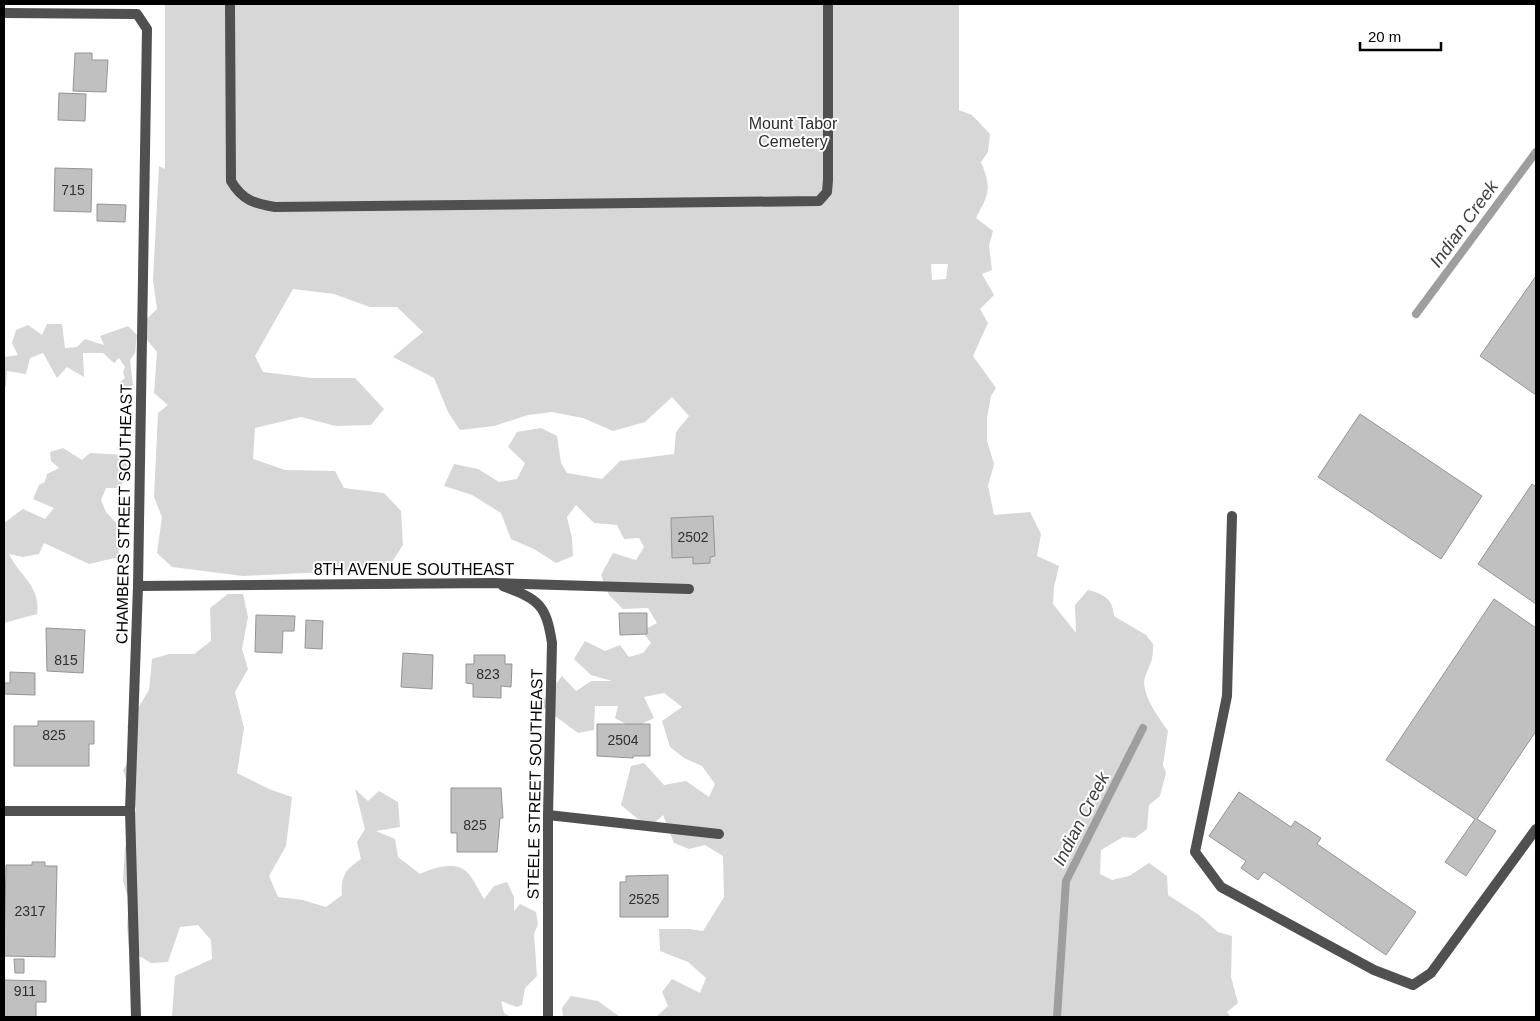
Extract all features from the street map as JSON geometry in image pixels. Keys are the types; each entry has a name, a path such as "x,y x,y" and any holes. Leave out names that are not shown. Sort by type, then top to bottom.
{"street":[{"path":"230,4 231,181 238,194 254,204 294,207 819,201 827,192 828,180 828,4"},
{"name":"CHAMBERS STREET SOUTHEAST","path":"4,13 138,14 147,29 138,586 130,812 136,1017"},
{"path":"1232,516 1227,696 1195,852 1221,887 1374,970 1413,985 1431,973 1536,829"},
{"name":"8TH AVENUE SOUTHEAST","path":"138,586 494,583 689,589"},
{"name":"STEELE STREET SOUTHEAST","path":"494,583 527,595 542,608 549,624 552,643 548,815 548,1017"},
{"path":"4,811 130,812"},
{"path":"548,815 719,834"}],"green space":[{"name":"Mount Tabor Cemetery","path":"165,4 959,4 959,110 972,115 990,134 988,152 981,162 987,179 988,191 976,218 993,231 989,246 992,270 982,274 994,295 980,309 988,323 973,356 996,388 991,396 987,418 987,441 994,464 988,486 994,515 1030,512 1041,534 1037,556 1059,566 1054,587 1053,604 1076,633 1075,605 1088,590 1099,593 1107,598 1112,605 1114,616 1146,635 1153,644 1152,659 1144,683 1151,705 1168,731 1163,765 1166,773 1160,796 1149,805 1147,829 1135,838 1123,837 1101,850 1100,874 1112,880 1129,876 1149,863 1167,876 1168,895 1199,915 1218,932 1232,936 1231,977 1238,1003 1227,1012 1231,1017 656,1017 668,1006 662,992 672,979 700,993 706,978 688,962 660,951 659,929 703,931 724,897 723,856 705,845 689,849 674,843 663,815 646,831 639,820 621,805 631,766 644,763 664,785 686,781 709,797 715,784 702,766 684,758 670,747 662,721 682,707 664,693 644,697 654,718 633,728 615,718 618,706 595,706 594,730 578,733 540,705 562,676 576,691 591,681 612,681 591,675 574,659 585,641 605,651 620,645 629,657 643,653 651,643 642,631 657,623 648,608 623,609 609,595 601,575 613,553 636,560 644,547 639,538 624,539 617,525 594,523 576,505 567,517 572,538 573,556 556,563 534,549 511,539 501,513 472,495 444,486 454,464 478,469 499,482 517,479 525,463 508,447 517,432 541,428 557,436 561,463 567,473 602,479 620,461 674,454 676,432 689,416 672,397 645,422 613,431 583,418 552,412 528,415 494,426 460,430 448,412 434,378 393,357 423,332 397,307 370,307 334,294 293,289 255,356 263,372 312,378 355,378 384,409 371,425 336,426 301,417 255,428 253,459 285,470 335,471 344,488 384,493 401,511 403,545 392,562 345,571 243,576 172,567 157,553 162,517 154,497 158,413 168,405 154,393 157,352 137,328 157,309 153,280 159,166 165,169","holes":["931,264 948,264 946,279 932,280"]},
{"path":"47,324 62,324 65,348 77,347 85,339 104,345 100,336 128,326 137,335 135,353 130,360 133,385 125,392 120,382 125,378 123,372 125,367 119,358 114,363 103,353 83,353 84,377 67,367 57,378 43,353 30,358 26,374 7,371 6,386 4,388 4,357 18,355 12,343 16,330 28,325 42,335"},
{"path":"63,448 82,460 90,453 126,455 129,473 119,488 106,488 101,500 106,512 118,525 119,557 89,564 44,543 39,554 23,557 9,554 33,589 36,596 37,614 4,623 4,523 23,509 45,519 54,508 33,499 39,485 45,482 47,474 59,468 51,461 50,452"},
{"path":"228,594 243,594 248,617 242,649 248,669 235,692 244,728 237,773 269,789 292,797 286,846 269,876 278,897 303,900 326,907 342,895 342,883 345,874 361,859 357,842 365,829 355,789 368,801 379,791 398,802 400,827 376,831 395,839 398,857 420,874 444,866 463,869 468,873 484,899 494,886 507,882 514,897 514,911 520,904 536,912 538,924 534,934 537,976 525,988 522,1005 517,1007 501,1001 504,1013 511,1017 170,1017 172,1016 175,976 212,959 211,940 198,925 180,927 168,962 151,963 129,950 127,926 129,901 123,881 125,848 136,809 123,770 137,750 127,726 149,690 152,659 169,654 194,654 211,641 210,608"},
{"path":"571,996 598,1001 620,1017 563,1017 562,1008"}],"building":[{"path":"75,53 92,53 92,60 108,60 106,92 73,91"},
{"path":"59,93 86,94 85,121 58,120"},
{"path":"55,168 92,169 91,212 54,211"},
{"path":"97,204 126,205 125,222 97,221"},
{"path":"1536,276 1536,395 1480,356"},
{"path":"1360,414 1482,496 1441,559 1318,477"},
{"path":"1532,484 1536,487 1536,604 1478,564"},
{"path":"713,516 715,556 710,557 710,563 693,564 693,557 672,558 671,518"},
{"path":"1494,599 1536,628 1536,731 1477,819 1496,831 1466,876 1445,862 1475,819 1386,760"},
{"path":"619,613 647,613 647,634 620,635"},
{"path":"256,615 295,616 294,631 283,631 282,653 255,652"},
{"path":"306,620 323,621 322,649 305,648"},
{"path":"46,628 85,630 83,673 47,671"},
{"path":"403,653 433,655 432,689 401,687"},
{"path":"474,655 505,655 505,664 512,664 511,687 501,686 501,698 473,697 473,684 466,683 466,664 474,664"},
{"path":"10,672 35,673 35,695 4,694 4,683 10,683"},
{"path":"38,721 94,721 94,744 89,744 89,766 14,766 14,726 38,726"},
{"path":"597,724 650,724 650,756 633,756 633,758 597,756"},
{"path":"451,788 501,788 503,818 500,818 497,852 457,852 457,833 451,833"},
{"path":"1239,792 1291,827 1295,821 1321,838 1317,844 1416,912 1386,955 1264,872 1258,880 1241,868 1246,861 1209,836"},
{"path":"32,862 45,862 45,866 57,866 55,957 4,956 6,865 32,865"},
{"path":"668,875 668,917 620,917 620,882 626,882 626,876"},
{"path":"14,959 24,959 24,973 15,973"},
{"path":"4,980 46,981 46,1002 36,1002 36,1017 4,1017"}],"waterway":[{"name":"Indian Creek","path":"1416,314 1536,152"},
{"name":"Indian Creek","path":"1057,1017 1066,881 1143,728"}]}
